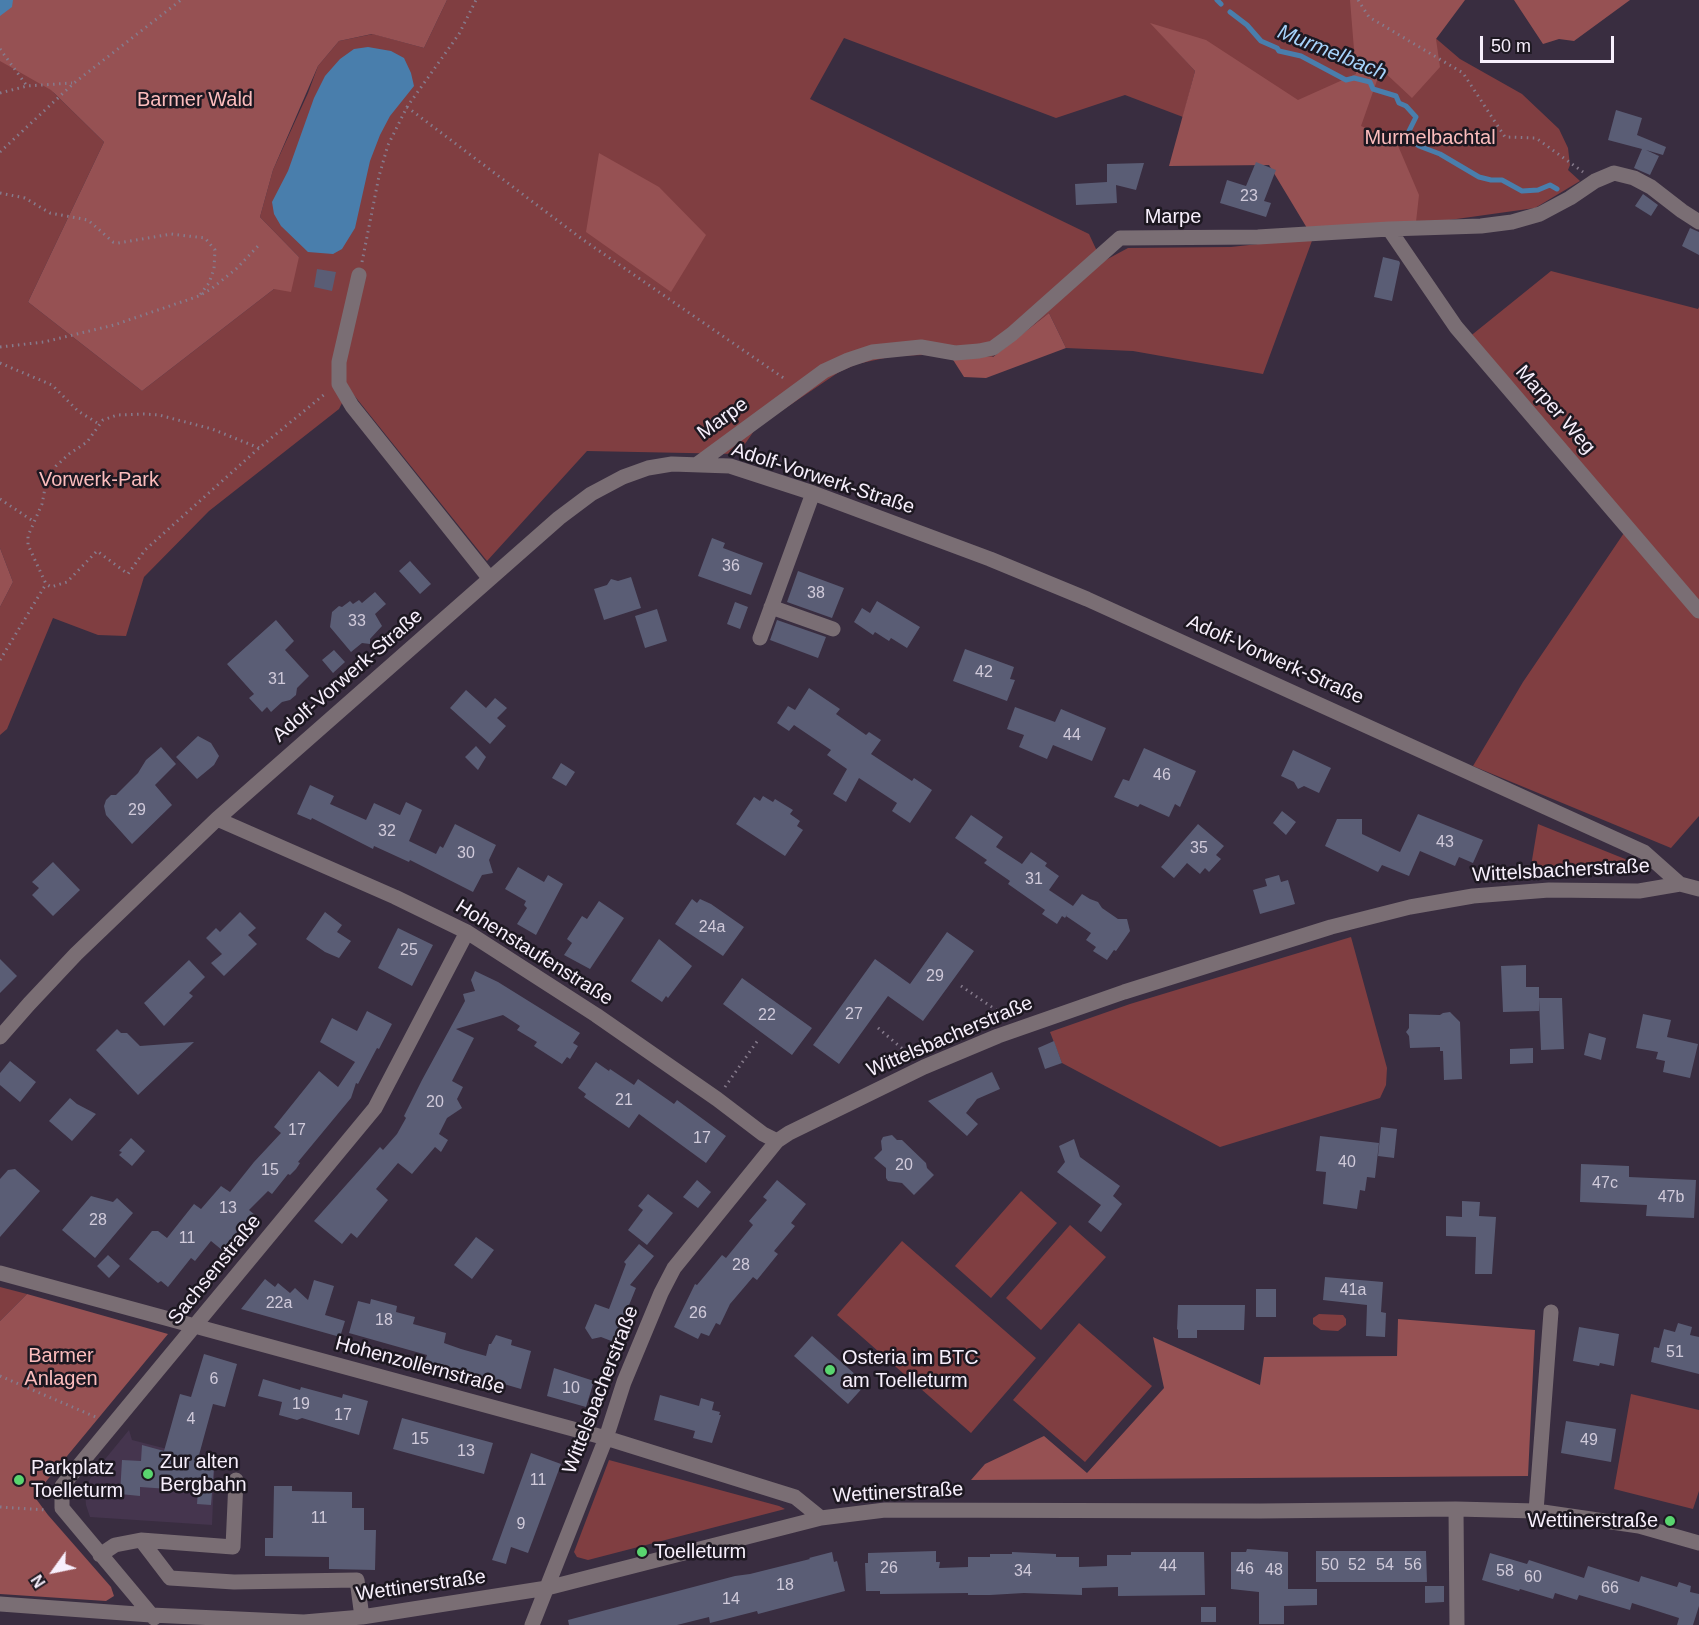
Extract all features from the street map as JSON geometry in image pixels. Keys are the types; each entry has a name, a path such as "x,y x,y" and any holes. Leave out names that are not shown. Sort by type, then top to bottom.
{"street":[{"name":"Marpe","path":"696,465 824,371 848,360 872,352 921,347 955,353 993,348 1012,334 1120,238 1258,237 1481,226 1512,222 1540,214 1614,172 1652,187 1699,222"},
{"name":"Marper Weg","path":"1389,229 1456,327 1699,611"},
{"path":"359,275 339,362 339,384 352,406 490,579"},
{"name":"Adolf-Vorwerk-Straße","path":"0,1037 76,954 217,819 559,518 591,494 623,477 648,468 672,464 729,466 813,493 990,559 1186,642 1644,852 1680,884 1699,889"},
{"path":"760,638 813,493"},
{"path":"771,608 833,629"},
{"name":"Hohenstaufenstraße","path":"217,819 395,897 466,932 596,1015 717,1099 763,1134 777,1141"},
{"name":"Wittelsbacherstraße","path":"532,1625 606,1438 624,1382 661,1293 674,1268 777,1141 789,1133 924,1067 1021,1027 1331,927 1410,907 1473,896 1549,890 1640,891 1680,884"},
{"name":"Sachsenstraße","path":"62,1508 62,1486 375,1108 466,932"},
{"name":"Hohenzollernstraße","path":"0,1273 606,1438 795,1497 821,1518"},
{"path":"1536,1511 1551,1312"},
{"path":"100,1555 115,1545 141,1540 233,1547 236,1480"},
{"path":"62,1508 155,1620"},
{"path":"1456,1509 1456,1625"},
{"name":"Wettinerstraße","path":"0,1605 155,1620 304,1622 362,1617 547,1588 821,1518 885,1510 1456,1509 1536,1511 1639,1526 1699,1543"},
{"path":"141,1540 170,1578 234,1582 357,1580 362,1617"}],"path":[{"path":"0,152 74,83 181,0"},
{"path":"359,275 379,176 388,145 407,107 459,34 476,0"},
{"path":"1358,0 1369,17 1463,73 1505,137 1536,138 1595,181"},
{"path":"0,49 27,86"},
{"path":"0,93 27,86 74,83"},
{"path":"407,107 582,239 799,389"},
{"path":"0,193 25,198 50,213 88,220 113,242 171,234 205,238 215,250 214,269 209,283 199,296"},
{"path":"0,348 44,342 114,325 199,296 212,290 237,269 259,245"},
{"path":"0,363 52,385 78,411 99,424"},
{"path":"259,448 212,429 159,415 117,415 108,418 99,424 87,442 69,454 47,478 42,504 28,536 28,545 46,584 51,587 67,582 97,550 128,574 145,550 259,448 322,397"},
{"path":"0,499 33,521"},
{"path":"0,660 46,584"},
{"path":"961,986 1021,1027"},
{"path":"878,1028 924,1067"},
{"path":"717,1099 758,1040"},
{"path":"0,1376 102,1419"},
{"path":"0,1507 49,1510 62,1508"}],"shaded area":[{"path":"129,1430 132,1440 171,1450 215,1456 212,1525 90,1517 85,1494 88,1483"}],"green space":[{"path":"0,0 54,93 104,142 28,302 142,391 274,289 299,257 260,217 273,170 318,66 339,41 373,34 424,48 447,0 1391,0 1460,59 1522,94 1559,129 1568,148 1570,165 1568,170 1580,181 1535,208 1435,222 1356,226 1161,34 1195,71 1183,117 1125,95 1056,118 844,38 810,99 1089,234 1102,262 1128,248 1231,247 1313,238 1263,374 1133,351 1066,348 1049,313 992,357 894,356 857,364 839,372 756,428 738,454 587,451 487,561 349,389 339,409 209,511 144,577 126,636 98,635 53,618 7,729 0,735 0,607 13,582 0,548"},
{"name":"Barmer Wald","path":"0,0 447,0 424,48 372,34 339,41 318,66 273,170 260,217 299,257 291,292 274,289 142,391 28,302 104,142 51,90 0,61"},
{"path":"1350,0 1465,0 1436,39 1440,67 1412,98 1381,69 1361,126 1396,141 1419,195 1416,222 1313,238 1269,165 1169,166 1195,71 1150,23 1206,40 1298,100 1356,74"},
{"path":"1514,0 1630,0 1574,41 1559,39 1543,44"},
{"path":"599,153 659,187 706,235 671,292 586,232"},
{"path":"1551,271 1698,309 1699,307 1699,816 1671,848 1473,766 1523,682 1624,533 1463,342"},
{"path":"1049,313 1066,348 986,378 964,377 950,355 993,357"},
{"path":"0,548 13,582 0,607"},
{"path":"1538,824 1630,861 1638,867 1635,871 1630,872 1574,870 1530,872"},
{"path":"1351,937 1387,1068 1386,1085 1380,1098 1220,1147 1062,1063 1050,1032 1130,1004"},
{"path":"1021,1191 1057,1223 991,1298 955,1266"},
{"path":"1070,1225 1106,1257 1041,1330 1006,1298"},
{"path":"902,1241 1036,1358 971,1433 837,1315"},
{"path":"0,1287 27,1294 0,1321"},
{"name":"Barmer Anlagen","path":"27,1294 168,1334 34,1496 111,1587 114,1596 106,1601 0,1594 0,1321"},
{"path":"1319,1314 1343,1315 1346,1325 1338,1331 1321,1330 1313,1324 1313,1318"},
{"path":"1398,1319 1535,1330 1528,1476 971,1480 985,1464 1044,1436 1087,1473 1164,1388 1153,1337 1260,1385 1264,1357 1397,1356"},
{"path":"1079,1323 1152,1386 1085,1462 1013,1400"},
{"path":"1631,1394 1699,1410 1699,1491 1693,1509 1614,1489"},
{"path":"609,1460 785,1509 588,1560 577,1557 574,1552"}],"water":[{"path":"0,0 13,0 12,7 0,16"},
{"path":"368,47 391,51 404,58 414,86 390,116 380,135 370,161 355,228 342,249 333,254 308,252 281,226 274,214 272,202 288,171 314,98 325,76 340,59 354,49"}],"building":[{"path":"1616,110 1642,118 1637,135 1666,147 1663,155 1646,150 1659,156 1650,175 1634,168 1642,149 1608,140"},
{"path":"1256,162 1276,170 1264,201 1271,203 1266,217 1220,203 1227,180 1246,186"},
{"path":"1144,163 1136,190 1116,185 1117,203 1076,205 1075,184 1107,182 1107,164"},
{"path":"1643,194 1658,205 1651,216 1635,206"},
{"path":"1690,228 1699,232 1699,255 1682,246"},
{"path":"1383,257 1400,263 1392,301 1374,297"},
{"path":"317,269 336,272 332,291 314,287"},
{"path":"712,538 725,543 723,548 763,563 751,595 698,576"},
{"path":"410,561 431,584 420,594 399,571"},
{"path":"798,571 844,588 832,618 787,602"},
{"path":"631,577 641,608 604,620 594,589 607,585 611,579 618,581"},
{"path":"375,592 386,604 375,614 382,626 370,639 370,644 362,643 351,652 330,627 332,612 350,601 353,604 359,600 362,603"},
{"path":"877,601 920,627 907,648 891,638 889,641 875,632 873,635 854,622 862,608 870,613"},
{"path":"735,602 748,607 740,629 727,624"},
{"path":"657,609 667,641 645,648 635,616"},
{"path":"276,620 294,641 285,650 309,676 297,688 296,695 290,700 282,702 271,712 267,707 262,712 249,698 254,694 227,664"},
{"path":"777,620 826,637 818,658 770,640"},
{"path":"965,649 1014,667 1010,679 1015,680 1007,701 953,681"},
{"path":"334,650 345,662 333,673 322,660"},
{"path":"809,688 840,709 836,714 866,735 869,732 881,740 871,754 912,781 914,778 932,790 910,823 892,811 897,803 859,778 846,802 833,794 847,769 827,755 831,750 794,725 789,731 777,723 788,706 795,710"},
{"path":"466,690 486,708 495,698 507,708 497,718 506,726 490,744 450,708"},
{"path":"1015,707 1055,722 1061,709 1106,728 1092,761 1053,745 1047,759 1019,747 1024,735 1007,729"},
{"path":"198,736 211,743 219,756 214,765 197,779 176,757"},
{"path":"476,746 486,757 478,770 465,757"},
{"path":"161,747 176,764 155,785 172,805 132,844 106,815 104,806 106,800 111,795 116,795 138,773 146,760"},
{"path":"1144,748 1196,771 1180,807 1175,804 1169,817 1140,804 1138,807 1114,797 1123,779 1129,781"},
{"path":"1293,750 1331,768 1319,793 1304,786 1298,789 1294,782 1281,776"},
{"path":"561,763 575,772 566,786 552,778"},
{"path":"310,785 334,796 330,804 366,820 374,803 400,815 406,802 422,810 409,841 436,854 440,846 443,848 455,824 496,845 489,860 493,873 482,875 473,892 410,860 409,862 374,846 373,849 312,818 311,820 297,814"},
{"path":"763,796 773,802 775,799 793,810 790,814 800,821 797,826 803,830 785,856 736,824 754,797 760,801"},
{"path":"1282,811 1296,822 1286,835 1273,823"},
{"path":"1418,814 1483,840 1473,863 1459,857 1455,866 1420,851 1409,876 1382,865 1378,872 1325,846 1337,819 1362,819 1362,834 1400,852"},
{"path":"971,815 1003,837 996,847 1022,864 1031,852 1047,863 1045,866 1059,876 1049,890 1073,906 1082,894 1098,902 1102,908 1118,919 1127,919 1130,931 1107,960 1093,951 1096,947 1086,940 1091,933 1066,916 1065,918 1062,916 1057,924 1042,914 1045,910 1008,884 1010,881 984,863 987,860 955,838"},
{"path":"1198,824 1224,846 1216,855 1221,859 1209,872 1205,868 1200,874 1187,863 1174,878 1161,867"},
{"path":"53,862 80,890 53,916 32,895 39,888 32,882"},
{"path":"518,867 544,882 548,875 563,884 536,935 517,924 527,908 524,905 526,901 505,889"},
{"path":"1279,875 1281,882 1288,880 1295,904 1260,914 1253,890 1267,886 1265,879"},
{"path":"692,899 697,903 700,899 711,904 744,927 723,956 675,924"},
{"path":"599,901 624,918 590,969 564,955 572,943 567,939 582,916 587,919"},
{"path":"240,912 256,928 248,935 257,944 224,976 211,963 222,954 206,938 216,928 220,932"},
{"path":"325,912 342,925 337,932 351,941 339,958 306,939"},
{"path":"398,928 433,945 412,986 378,968"},
{"path":"947,932 974,951 923,1021 888,996 839,1064 813,1045 875,959 910,984"},
{"path":"659,939 692,966 668,998 666,996 662,1002 631,981"},
{"path":"0,959 17,976 0,993"},
{"path":"189,960 205,977 189,993 193,996 164,1026 144,1003"},
{"path":"1526,965 1526,987 1539,987 1539,1011 1503,1012 1501,966"},
{"path":"475,971 498,982 580,1033 573,1043 578,1046 570,1059 567,1057 562,1064 534,1046 537,1042 517,1030 520,1026 503,1015 456,1029 474,1038 452,1081 463,1087 457,1099 462,1108 447,1118 439,1134 448,1140 441,1152 435,1147 412,1174 398,1163 376,1189 388,1200 357,1238 351,1233 342,1244 314,1221 380,1147 383,1150 397,1134 422,1080 465,1001 463,994 475,991 471,980"},
{"path":"742,978 812,1028 792,1055 723,1004"},
{"path":"1539,998 1562,998 1564,1049 1541,1050"},
{"path":"367,1011 392,1024 358,1084 356,1083 351,1098 298,1162 300,1163 296,1169 290,1175 288,1174 272,1194 268,1191 249,1210 260,1219 247,1220 222,1250 211,1241 195,1261 191,1258 168,1287 161,1281 158,1283 129,1259 152,1231 158,1231 167,1238 194,1204 201,1209 221,1186 230,1192 281,1133 274,1127 319,1071 338,1087 355,1062 320,1042 332,1018 357,1031"},
{"path":"1450,1012 1460,1022 1462,1079 1444,1080 1443,1051 1440,1051 1440,1047 1410,1048 1409,1036 1406,1032 1409,1028 1409,1014 1440,1015"},
{"path":"1643,1014 1671,1020 1667,1037 1698,1044 1690,1078 1663,1072 1665,1061 1656,1059 1658,1052 1636,1048"},
{"path":"117,1029 121,1033 127,1033 140,1046 194,1042 138,1095 96,1050"},
{"path":"1589,1033 1606,1038 1601,1060 1584,1055"},
{"path":"1054,1041 1062,1063 1045,1069 1038,1048"},
{"path":"1533,1048 1533,1063 1510,1064 1510,1049"},
{"path":"10,1061 36,1082 20,1102 0,1085 0,1073"},
{"path":"596,1062 634,1085 638,1079 674,1104 677,1100 726,1136 706,1163 639,1114 629,1128 584,1097 586,1094 578,1088"},
{"path":"992,1072 1000,1089 977,1099 966,1113 978,1124 967,1136 928,1101"},
{"path":"70,1098 96,1114 72,1141 49,1121"},
{"path":"1381,1127 1397,1129 1394,1158 1378,1156"},
{"path":"892,1135 897,1140 902,1140 926,1163 927,1168 934,1175 914,1195 902,1183 888,1181 886,1168 874,1158 882,1150 883,1137"},
{"path":"1320,1136 1379,1143 1375,1178 1367,1177 1365,1191 1360,1190 1357,1209 1323,1204 1326,1172 1316,1171"},
{"path":"131,1138 145,1151 132,1166 119,1155 122,1152 119,1151"},
{"path":"1074,1139 1080,1157 1120,1186 1113,1196 1122,1204 1101,1232 1088,1222 1101,1205 1057,1172 1065,1162 1059,1146"},
{"path":"1581,1164 1629,1166 1629,1177 1696,1180 1694,1218 1646,1216 1647,1205 1580,1202"},
{"path":"15,1169 40,1191 0,1237 0,1179 8,1170"},
{"path":"697,1180 711,1192 698,1208 683,1197"},
{"path":"777,1180 806,1204 791,1223 795,1226 774,1251 778,1254 757,1280 753,1277 730,1304 720,1325 716,1323 709,1336 701,1333 698,1339 674,1327 695,1284 697,1285 722,1255 726,1258 753,1225 749,1221 767,1200 763,1197"},
{"path":"648,1194 673,1213 647,1245 628,1230 643,1210 638,1206"},
{"path":"91,1196 113,1202 117,1198 133,1213 95,1258 62,1230"},
{"path":"1462,1201 1480,1202 1479,1216 1496,1217 1492,1274 1475,1274 1476,1237 1446,1236 1446,1216 1462,1217"},
{"path":"476,1237 494,1250 472,1279 454,1265"},
{"path":"639,1244 654,1256 630,1285 636,1288 614,1342 601,1337 592,1339 585,1328 595,1304 609,1309 626,1264 624,1262"},
{"path":"108,1255 120,1266 109,1278 97,1266"},
{"path":"1325,1277 1383,1282 1381,1312 1386,1313 1385,1337 1366,1336 1367,1305 1323,1300"},
{"path":"265,1279 275,1287 278,1283 290,1293 295,1288 308,1300 314,1280 334,1286 325,1315 345,1321 340,1337 241,1309"},
{"path":"1256,1289 1276,1289 1276,1317 1256,1317"},
{"path":"371,1299 397,1306 396,1312 415,1317 413,1324 446,1333 444,1343 461,1349 486,1356 489,1344 496,1335 512,1340 511,1345 531,1351 521,1389 425,1361 427,1355 349,1333 358,1301 370,1304"},
{"path":"1178,1305 1245,1305 1244,1330 1197,1330 1197,1338 1178,1338"},
{"path":"1678,1323 1692,1327 1690,1335 1699,1337 1699,1374 1651,1362 1654,1347 1659,1348 1664,1329 1675,1332"},
{"path":"1579,1327 1619,1334 1614,1366 1600,1363 1599,1366 1573,1361"},
{"name":"Osteria im BTC am Toelleturm","path":"812,1336 866,1384 848,1404 794,1356"},
{"path":"204,1354 237,1364 225,1407 213,1404 196,1466 214,1468 211,1505 197,1504 198,1491 140,1487 140,1496 120,1494 122,1460 141,1461 142,1445 164,1451 180,1394 191,1397"},
{"path":"554,1368 594,1381 586,1407 547,1396"},
{"path":"263,1379 300,1390 301,1387 342,1398 343,1394 368,1401 359,1435 302,1418 297,1420 279,1415 282,1402 258,1396"},
{"path":"660,1395 699,1406 701,1398 714,1402 712,1410 720,1412 719,1415 721,1415 712,1443 693,1438 695,1431 654,1420"},
{"path":"402,1418 493,1443 484,1474 393,1449"},
{"path":"1566,1421 1616,1429 1611,1462 1561,1453"},
{"path":"531,1453 561,1464 528,1553 511,1547 506,1564 492,1560"},
{"path":"274,1486 292,1486 292,1491 352,1492 352,1508 364,1508 364,1530 376,1530 375,1570 329,1569 329,1557 265,1556 265,1538 273,1538"},
{"path":"1247,1549 1288,1552 1288,1589 1317,1589 1317,1605 1284,1606 1284,1624 1259,1624 1259,1592 1231,1589 1231,1552 1246,1552"},
{"path":"936,1551 936,1562 940,1562 939,1568 968,1567 968,1557 990,1557 990,1554 1012,1554 1012,1552 1079,1557 1079,1567 1107,1566 1107,1555 1131,1555 1131,1552 1204,1552 1205,1595 1118,1596 1118,1587 1082,1588 1082,1595 880,1594 880,1591 866,1591 865,1563 868,1563 868,1553"},
{"path":"1316,1551 1426,1551 1427,1582 1316,1582"},
{"path":"832,1552 834,1562 837,1561 845,1591 758,1614 757,1611 710,1623 709,1617 677,1625 569,1625 568,1620"},
{"path":"1490,1553 1527,1564 1529,1560 1584,1578 1588,1566 1639,1582 1641,1576 1677,1587 1679,1582 1691,1586 1690,1592 1699,1594 1699,1606 1693,1625 1677,1625 1679,1618 1632,1603 1630,1610 1579,1595 1577,1600 1555,1593 1553,1599 1520,1589 1519,1591 1482,1580"},
{"path":"1425,1586 1444,1586 1444,1602 1425,1603"},
{"path":"1201,1607 1216,1607 1216,1622 1201,1622"}],"waterway":[{"name":"Murmelbach","path":"1217,0 1221,4"},
{"name":"Murmelbach","path":"1230,12 1247,25 1261,41 1279,51 1301,56 1346,80 1354,78 1370,82 1373,89 1396,96 1399,103 1406,106 1416,117 1406,137 1419,146 1440,154 1479,177 1502,180 1522,191 1538,190 1550,185 1557,189"}],"place":[{"name":"Osteria im BTC am Toelleturm","path":"830,1370"},
{"name":"Zur alten Bergbahn","path":"148,1474"},
{"name":"Parkplatz Toelleturm","path":"19,1480"},
{"name":"Wettinerstraße","path":"1670,1521"},
{"name":"Toelleturm","path":"642,1552"}],"park label":[{"name":"Murmelbachtal","path":"1430,138"},
{"name":"Vorwerk-Park","path":"99,480"}]}
